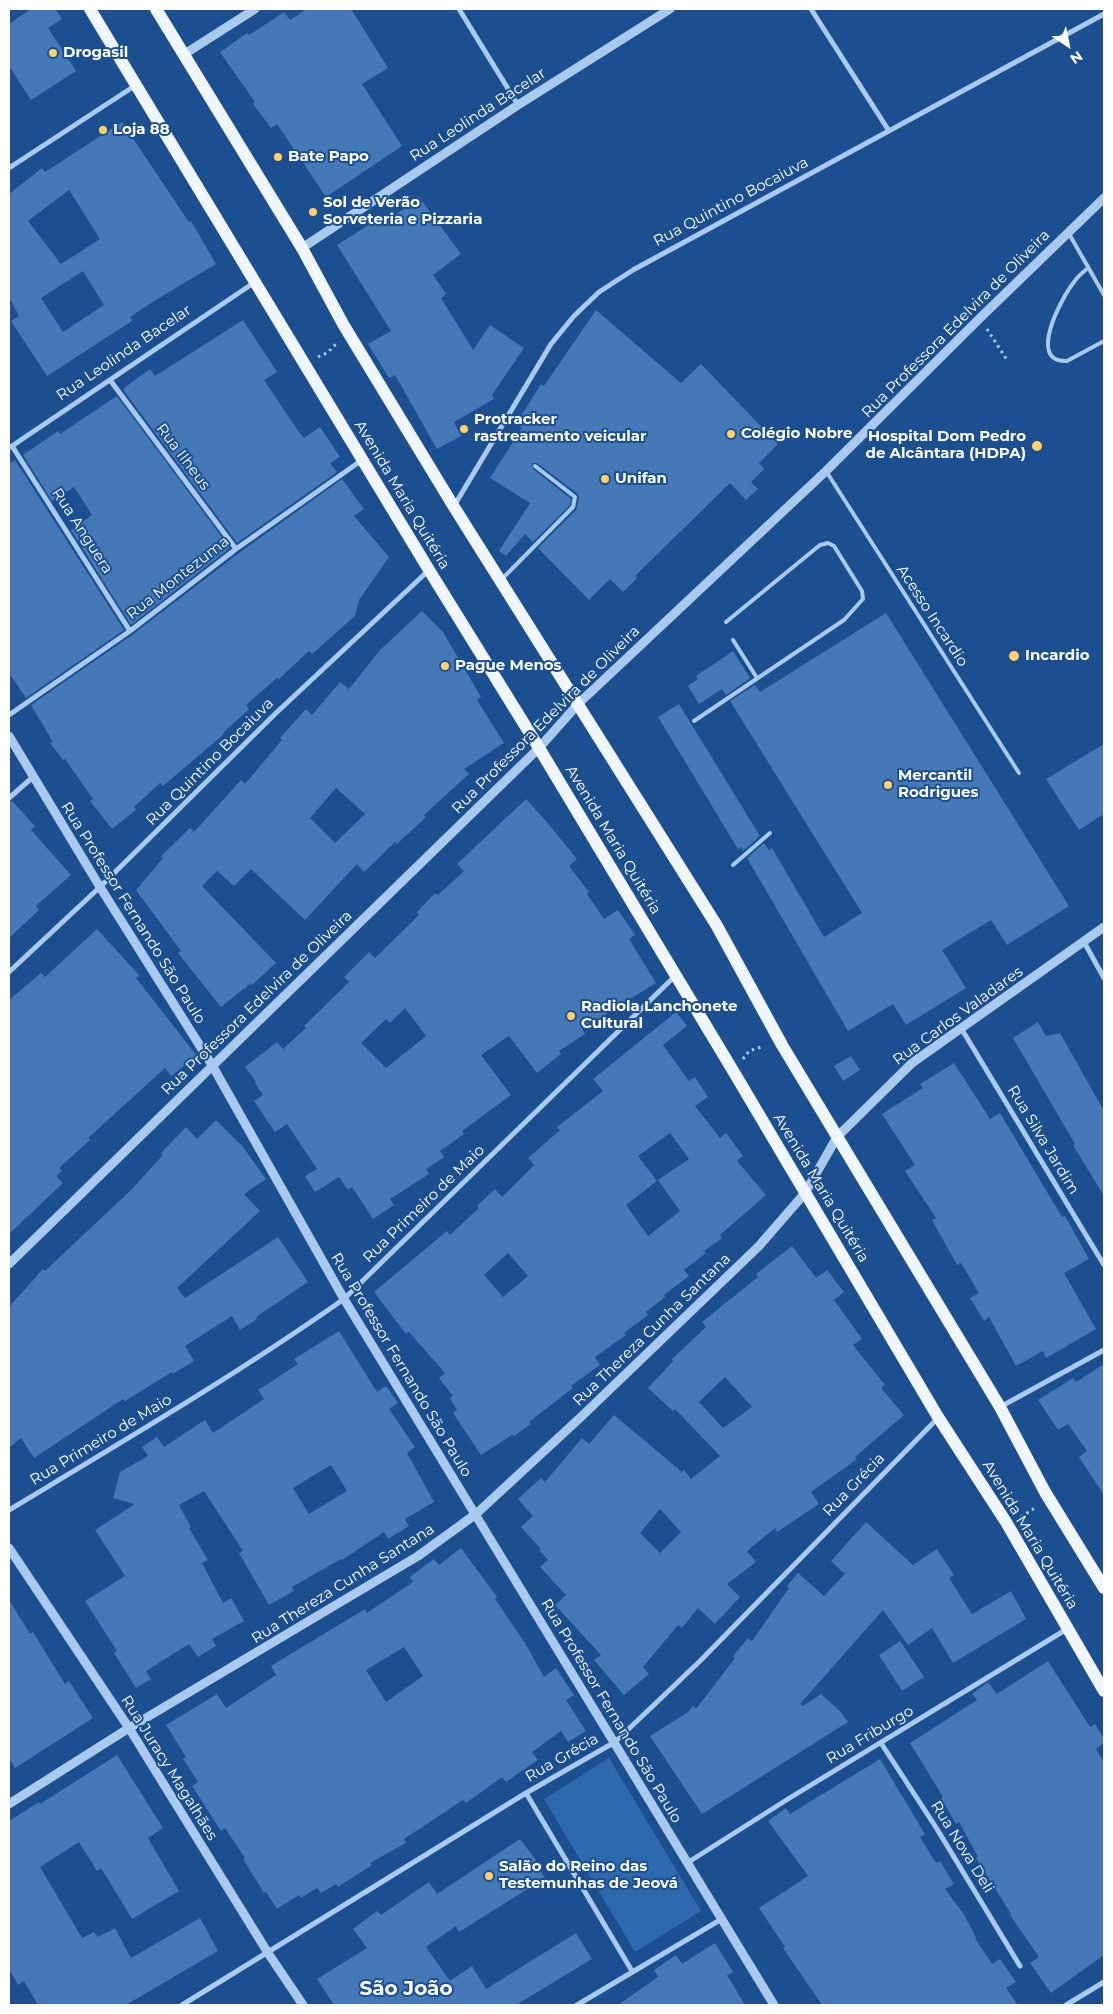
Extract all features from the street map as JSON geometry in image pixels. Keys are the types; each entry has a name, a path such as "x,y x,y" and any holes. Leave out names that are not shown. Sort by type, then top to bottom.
{"main road":[{"name":"Avenida Maria Quitéria","path":"90,9 676,975 938,1418 1006,1522 1104,1691"},
{"path":"156,9 302,248 343,324 454,506 717,926 782,1045 1000,1407 1045,1492 1104,1588"}],"street":[{"path":"183,55 255,9"},
{"path":"459,9 518,105"},
{"name":"Rua Leolinda Bacelar","path":"302,248 518,105 670,9"},
{"path":"811,9 889,131"},
{"name":"Rua Quintino Bocaiuva","path":"454,506 551,344 574,316 599,292 632,270 1104,14"},
{"path":"9,168 137,85"},
{"name":"Rua Professora Edelvira de Oliveira","path":"9,1264 539,748 578,704 826,471 1104,198"},
{"name":"Rua Leolinda Bacelar","path":"10,447 255,282"},
{"name":"Rua Ilheus","path":"110,380 236,549"},
{"name":"Rua Anguera","path":"10,447 130,631"},
{"name":"Rua Montezuma","path":"9,714 130,631 236,549 362,460"},
{"name":"Rua Quintino Bocaiuva","path":"9,972 100,887 276,713 429,570"},
{"name":"Rua Professor Fernando São Paulo","path":"9,736 100,887 212,1066 344,1299 476,1514 720,1920 774,2005"},
{"path":"9,798 33,777"},
{"name":"Rua Carlos Valadares","path":"805,1194 837,1137 912,1063 1104,927"},
{"path":"1084,942 1104,978"},
{"name":"Rua Primeiro de Maio","path":"9,1510 227,1378 283,1342 344,1299 676,975"},
{"name":"Rua Silva Jardim","path":"961,1028 1104,1265"},
{"name":"Rua Thereza Cunha Santana","path":"9,1804 128,1728 386,1576 418,1556 476,1514 759,1246 805,1194"},
{"path":"1000,1407 1104,1350"},
{"name":"Rua Grécia","path":"182,2005 526,1793 614,1742 713,1647 938,1418"},
{"name":"Rua Juracy Magalhães","path":"9,1548 128,1728 303,2005"},
{"name":"Rua Friburgo","path":"687,1863 1067,1629"},
{"name":"Rua Nova Deli","path":"881,1743 937,1828 1020,1966"},
{"path":"526,1793 632,1972"},
{"path":"577,2005 720,1920"},
{"path":"1066,2005 1104,1982"}],"lane":[{"path":"1068,232 1104,295"},
{"path":"1088,268 1074,281 1064,297 1048,335 1047,349 1053,358 1066,361 1104,341"},
{"path":"500,580 573,507 575,497 535,466"},
{"name":"Acesso Incardio","path":"826,471 1019,773"},
{"path":"694,721 844,620 863,599 860,586 834,546 828,543 820,545 726,622"},
{"path":"733,640 757,678"},
{"path":"733,865 770,833"}],"path":[{"path":"979,319 1007,360"},
{"path":"297,352 307,357 319,357 327,353 336,346 343,324"},
{"path":"735,1074 749,1051 762,1046 782,1045"},
{"path":"1006,1522 1035,1509 1045,1492"}],"shaded area":[{"path":"609,1758 701,1911 635,1952 544,1799"}],"building":[{"path":"31,9 55,9 62,19 48,28 76,71 31,100 9,66 9,24"},
{"path":"307,9 351,9 388,68 362,84 402,146 326,197 277,124 271,128 253,104 255,102 220,52 247,33 249,35 284,12 290,20"},
{"path":"122,122 189,222 191,221 216,264 154,301 130,317 132,321 47,376 11,321 19,316 9,297 9,194 42,168 45,172","holes":["69,190 100,239 61,264 28,221","83,271 104,305 63,332 41,298"]},
{"path":"419,197 461,254 433,275 446,294 441,298 473,350 490,325 524,348 492,395 494,399 454,422 461,436 437,449 395,375 389,378 368,344 391,331 337,245 381,217 385,223"},
{"name":"Unifan","path":"596,310 681,383 701,364 778,444 759,463 764,469 751,482 758,489 746,500 730,483 635,576 637,578 623,592 610,579 589,600 538,548 576,510 578,494 537,463 532,463 533,469 571,499 570,505 533,542 525,534 506,556 499,551 530,503 490,478 522,428 516,424 541,384 544,386"},
{"path":"243,320 277,372 264,380 299,432 304,438 320,427 340,457 330,463 337,472 237,543 124,391 124,388 150,369 155,376"},
{"path":"117,396 230,548 131,625 71,530 92,515 74,487 52,501 23,455 58,431 60,434"},
{"path":"15,460 124,630 26,698 9,673 9,464"},
{"path":"342,479 364,509 354,516 389,557 359,600 355,616 312,654 309,651 279,679 277,678 246,705 249,709 224,734 163,786 160,783 134,807 136,810 112,829 90,801 93,799 65,759 63,760 50,743 53,742 31,705 132,635 239,553"},
{"path":"422,611 443,632 481,697 477,700 504,743 464,769 469,774 424,815 426,817 397,844 395,842 364,872 357,864 305,920 251,869 234,886 217,871 202,886 276,963 252,985 251,983 221,1007 178,953 181,951 136,890 163,858 161,856 190,828 194,832 241,780 245,784 282,740 280,738 306,709 312,715 340,682 349,689 380,650","holes":["336,788 365,814 335,843 310,818"]},
{"name":"Mercantil Rodrigues","path":"886,613 1069,906 1007,945 991,920 942,950 966,988 906,1025 893,1004 848,1031 747,858 764,843 769,850 772,848 824,937 862,913 730,701 755,685 760,692"},
{"path":"733,651 750,678 726,695 722,689 699,704 688,686 698,679 696,676"},
{"path":"679,704 760,836 743,851 741,847 738,849 658,717"},
{"path":"1104,744 1104,814 1079,830 1046,779"},
{"path":"526,799 577,859 569,866 589,892 587,894 604,919 618,910 635,935 629,939 656,983 582,1029 585,1034 559,1051 561,1054 537,1073 509,1036 481,1055 511,1095 462,1131 464,1134 440,1151 444,1157 426,1169 429,1174 390,1199 394,1205 373,1219 352,1187 348,1190 339,1177 315,1192 305,1176 317,1169 287,1124 275,1132 254,1101 263,1095 245,1067 277,1042 283,1049 306,1028 304,1026 349,982 344,977 369,952 375,958 419,915 417,912 435,893 438,895 464,871 457,864","holes":["405,1008 426,1036 386,1068 361,1043 386,1019 390,1023"]},
{"path":"12,801 35,826 31,830 71,875 36,906 39,910 9,938 9,802"},
{"path":"97,929 139,975 136,978 197,1056 171,1076 165,1068 88,1138 90,1140 59,1168 62,1171 56,1176 63,1183 9,1234 9,1000 41,973 45,977"},
{"path":"676,1012 687,1026 663,1045 689,1081 695,1077 708,1097 695,1106 720,1138 726,1133 743,1156 737,1161 766,1195 720,1235 722,1238 704,1251 706,1253 684,1270 689,1276 646,1312 648,1315 624,1333 626,1335 595,1357 600,1365 571,1386 573,1388 529,1422 531,1424 481,1455 453,1413 457,1410 450,1398 453,1396 439,1378 445,1373 409,1332 406,1334 374,1292 447,1231 450,1235 479,1208 477,1206 495,1189 502,1197 534,1165 528,1158 560,1130 557,1127 603,1091 593,1079","holes":["670,1133 689,1159 658,1180 680,1211 648,1236 626,1205 657,1181 638,1156","508,1253 528,1276 503,1297 484,1275"]},
{"path":"1038,1022 1046,1036 1060,1033 1104,1111 1104,1196 1013,1038"},
{"path":"851,1056 860,1070 843,1081 834,1066"},
{"path":"954,1063 990,1119 1000,1113 1062,1217 1065,1216 1089,1259 1064,1273 1096,1329 1046,1358 1043,1351 1016,1366 989,1317 984,1321 970,1298 979,1293 961,1263 957,1265 932,1220 936,1218 905,1171 915,1165 882,1114 923,1088 920,1084"},
{"path":"216,1120 243,1147 266,1179 244,1194 260,1211 177,1288 185,1298 278,1237 308,1282 240,1330 232,1316 185,1346 194,1361 173,1374 172,1372 125,1401 123,1399 34,1458 21,1438 9,1448 9,1307 43,1269 45,1271 132,1189 163,1155 161,1153 186,1127 197,1139"},
{"path":"792,1246 816,1278 827,1270 844,1292 834,1300 862,1339 853,1345 885,1385 881,1388 904,1415 855,1457 857,1459 811,1492 819,1504 777,1532 775,1528 747,1551 756,1562 727,1584 740,1597 715,1624 698,1608 682,1628 678,1625 643,1667 649,1674 624,1695 594,1660 601,1655 555,1605 566,1595 540,1567 548,1560 539,1550 541,1549 521,1527 533,1516 518,1499 541,1478 545,1482 582,1438 589,1444 614,1415 682,1472 684,1470 691,1479 720,1456 675,1409 673,1411 648,1388 673,1361 672,1359 706,1327 702,1322 758,1277 756,1274","holes":["725,1377 752,1407 723,1428 699,1402","660,1509 681,1532 660,1553 640,1533"]},
{"path":"339,1331 377,1392 386,1386 398,1403 389,1409 415,1447 407,1453 434,1502 405,1519 409,1526 388,1539 384,1532 342,1560 292,1587 294,1591 269,1605 239,1553 243,1551 204,1491 179,1505 191,1527 189,1528 208,1560 202,1563 223,1603 231,1598 244,1621 212,1639 216,1646 198,1657 189,1644 146,1671 151,1679 136,1688 114,1653 117,1651 85,1601 125,1576 95,1530 135,1504 113,1498 120,1472 148,1456 142,1447 157,1437 164,1447 205,1420 213,1433 264,1399 258,1390 298,1364 294,1359","holes":["331,1465 347,1491 309,1514 293,1488"]},
{"path":"1104,1364 1104,1495 1079,1457 1087,1451 1068,1424 1058,1430 1038,1400 1073,1378 1076,1382"},
{"path":"866,1522 913,1565 937,1549 954,1575 949,1578 972,1614 1011,1591 1026,1619 953,1663 932,1628 908,1645 883,1610 800,1704 803,1706 821,1694 840,1711 848,1722 702,1814 650,1736 688,1712 693,1706 696,1709 735,1658 733,1656 748,1638 752,1641 789,1588 787,1586 798,1573 824,1596 845,1574 831,1561"},
{"path":"461,1548 497,1597 495,1599 525,1643 544,1677 556,1668 574,1695 566,1700 586,1731 568,1742 561,1731 532,1752 538,1760 506,1782 502,1777 466,1803 463,1800 404,1839 406,1843 370,1863 372,1865 338,1887 336,1884 321,1893 317,1888 301,1898 299,1895 277,1909 266,1892 264,1893 243,1859 245,1858 225,1828 221,1831 192,1786 198,1782 183,1759 186,1757 166,1725 217,1694 226,1708 276,1675 271,1666 365,1609 367,1613 413,1582 410,1577 434,1559 439,1565","holes":["404,1647 423,1676 386,1702 366,1670"]},
{"path":"9,1600 30,1634 33,1632 65,1684 69,1681 93,1718 15,1768 9,1758"},
{"path":"900,1641 924,1677 902,1691 879,1655"},
{"path":"1048,1661 1090,1727 1095,1724 1104,1739 1104,1743 1096,1749 1104,1762 1104,1955 1051,1993 1030,1963 1039,1957 1010,1915 976,1858 978,1857 959,1822 956,1824 941,1798 943,1797 910,1743 977,1700 972,1694 988,1682 997,1694"},
{"path":"117,1755 163,1828 148,1838 179,1891 132,1919 101,1868 97,1871 79,1842 40,1867 82,1938 94,1932 98,1937 115,1928 131,1958 200,1918 218,1951 126,2005 38,2005 24,1981 18,1985 9,1969 9,1821 39,1802 40,1804"},
{"path":"880,1759 925,1834 920,1837 936,1863 940,1861 954,1884 945,1889 963,1913 975,1938 992,1964 1000,1959 1016,1982 1006,1988 1018,2005 822,2005 783,1948 785,1947 759,1908 808,1876 768,1821 786,1808 790,1814"},
{"path":"520,1839 536,1860 535,1862 545,1878 459,1932 456,1926 426,1947 450,1981 472,1966 486,1989 576,1933 592,1959 516,2005 334,2005 317,1979 367,1948 353,1929 377,1911 381,1915 429,1882 437,1894"},
{"path":"715,1943 733,1972 727,1975 745,2005 618,2005 658,1977 654,1970 676,1955 682,1964"}],"place":[{"name":"Drogasil","path":"53,53"},
{"name":"Loja 88","path":"103,130"},
{"name":"Bate Papo","path":"278,157"},
{"name":"Sol de Verão Sorveteria e Pizzaria","path":"313,212"},
{"name":"Protracker rastreamento veicular","path":"464,429"},
{"name":"Colégio Nobre","path":"731,434"},
{"name":"Hospital Dom Pedro de Alcântara (HDPA)","path":"1037,446"},
{"name":"Unifan","path":"605,479"},
{"name":"Incardio","path":"1014,656"},
{"name":"Pague Menos","path":"445,666"},
{"name":"Mercantil Rodrigues","path":"888,785"},
{"name":"Radiola Lanchonete Cultural","path":"571,1016"},
{"name":"Salão do Reino das Testemunhas de Jeová","path":"489,1876"}],"district":[{"name":"São João","path":"406,1989"}]}
